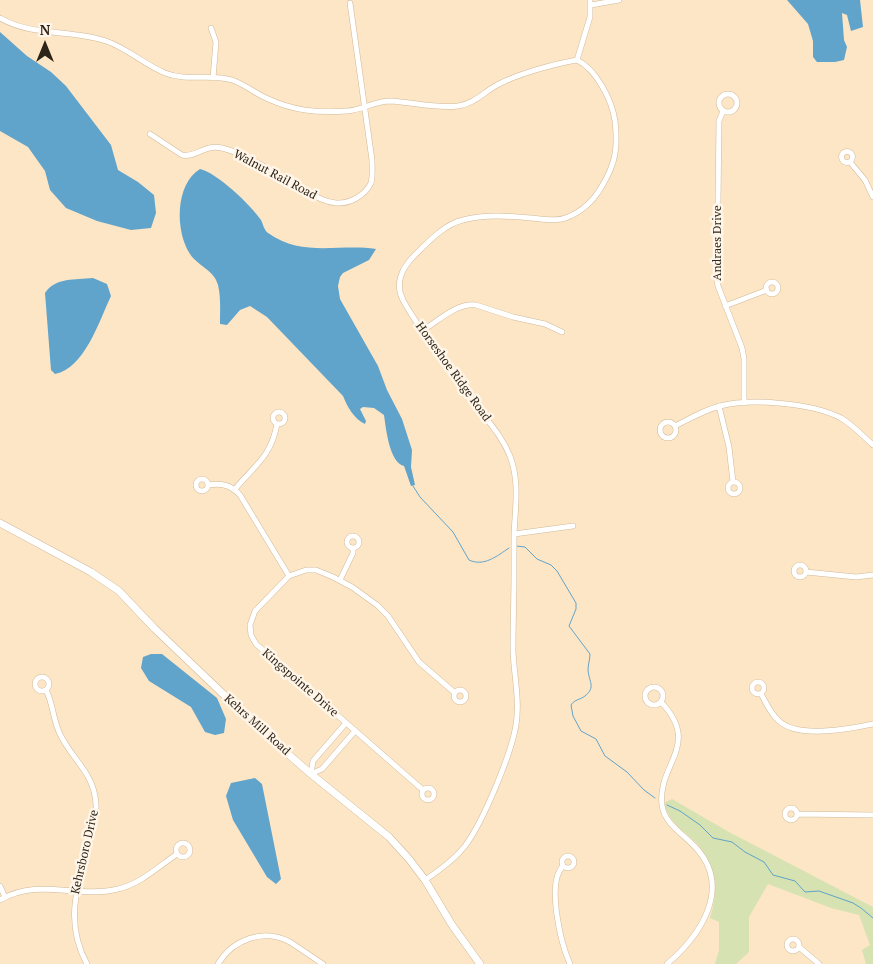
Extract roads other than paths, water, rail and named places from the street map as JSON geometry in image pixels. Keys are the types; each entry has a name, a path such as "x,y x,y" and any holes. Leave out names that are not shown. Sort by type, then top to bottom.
{"main road":[{"name":"Kehrs Mill Road","path":"0,523 91,572 119,591 210,683 311,774 389,837 425,880 452,925 480,964"}],"street":[{"path":"0,18 12,25 25,29 105,40 167,74 185,78 233,80 265,98 301,110 330,112 364,109 374,104 388,101 440,107 460,106 477,99 498,84 519,76 577,60 590,17 590,2 619,0"},
{"name":"Walnut Rail Road","path":"150,134 182,155 188,156 206,148 220,148 231,151 320,199 335,203 353,200 371,183 372,160 350,3"},
{"path":"211,28 216,42 213,78"},
{"name":"Horseshoe Ridge Road","path":"425,880 443,868 458,853 477,826 507,756 516,726 518,713 513,651 514,534 517,492 510,457 498,431 484,416 422,332 403,300 400,291 401,275 410,259 444,229 460,220 506,216 554,220 565,218 585,207 596,196 610,173 616,155 614,114 594,74 577,60"},
{"name":"Andraes Drive","path":"723,111 719,121 717,280 742,348 744,359 744,403"},
{"path":"850,162 865,180 873,197"},
{"path":"725,306 767,290"},
{"path":"422,332 455,310 470,304 512,317 545,324 562,332"},
{"path":"675,426 718,406 744,403 782,403 824,412 848,422 873,445"},
{"path":"718,406 729,447 733,482"},
{"path":"235,489 268,452 277,424"},
{"path":"208,485 224,484 235,489 289,576 306,570 316,570 340,580 378,605 388,616 418,662 455,693"},
{"path":"514,534 572,526"},
{"path":"340,580 353,553 353,548"},
{"path":"806,572 856,577 873,574"},
{"name":"Kingspointe Drive","path":"289,576 253,615 250,625 251,635 256,644 423,790"},
{"name":"Kehrsboro Drive","path":"46,690 60,735 69,752 88,775 94,788 96,814 73,911 74,931 78,947 86,964"},
{"path":"761,694 778,720 793,729 835,730 873,724"},
{"path":"661,702 675,720 678,738 676,754 663,787 661,802 663,813 672,826 698,851 709,869 712,888 709,910 705,918 685,946 667,964"},
{"name":"Kingspointe Drive","path":"311,774 313,761 346,723"},
{"path":"311,774 322,769 356,731"},
{"path":"797,814 873,815"},
{"path":"0,886 2,899 19,892 38,888 111,890 128,886 141,880 177,854"},
{"path":"564,866 560,870 558,877 556,907 560,934 570,964"},
{"path":"218,964 228,951 240,942 250,938 268,936 289,942 323,964"},
{"path":"799,948 819,964"}],"water":[{"path":"787,0 860,0 863,27 851,31 847,15 842,13 844,40 847,47 844,60 817,62 813,57 813,41 808,24"},
{"path":"0,32 66,86 111,145 118,170 138,182 154,195 156,213 151,228 131,230 97,221 66,208 50,190 45,171 28,147 0,131"},
{"path":"200,169 215,176 242,198 261,220 267,232 281,241 308,247 376,249 369,260 343,273 340,277 338,286 340,299 378,366 387,390 402,419 412,450 411,467 415,485 411,486 404,466 399,463 392,452 387,436 384,415 374,408 363,407 360,409 366,421 365,424 357,419 343,396 267,317 250,306 240,310 227,325 220,324 218,285 213,276 190,254 185,244 180,221 182,196 186,185"},
{"path":"93,278 107,284 111,296 96,330 83,353 66,370 55,374 51,370 45,293 49,288 60,282"},
{"path":"151,654 162,654 217,698 226,719 224,733 215,735 205,732 191,707 149,681 141,668 143,657"},
{"path":"255,778 262,784 281,879 276,884 267,877 233,820 226,796 231,783"}],"waterway":[{"path":"413,486 420,497 453,532 469,560 475,562 485,561 509,548"},
{"path":"516,546 525,547 537,559 551,565 557,571 576,603 576,609 569,626 590,654 588,670 591,684 590,690 585,696 571,705 573,716 581,731 596,739 605,756 627,772 644,790 655,798"},
{"path":"667,805 680,811 700,825 713,838 732,842 745,852 764,862 773,875 795,881 805,892 819,891 853,903 873,918"}]}
